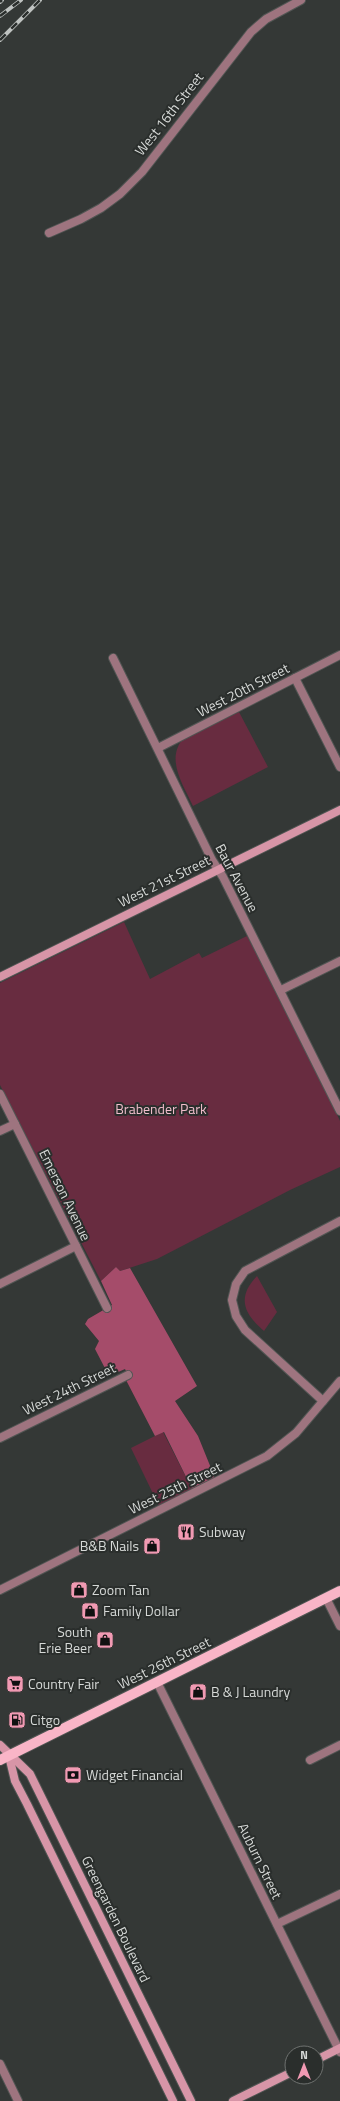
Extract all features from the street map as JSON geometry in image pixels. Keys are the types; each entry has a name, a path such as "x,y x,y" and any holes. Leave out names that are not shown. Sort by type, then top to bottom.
{"main road":[{"name":"West 26th Street","path":"5,1758 340,1591"}],"street":[{"name":"West 16th Street","path":"48,233 81,219 101,208 120,194 142,172 251,32 266,19 301,0"},
{"name":"West 20th Street","path":"158,748 340,655"},
{"name":"Baur Avenue","path":"113,658 218,870 336,1095 340,1111"},
{"path":"295,678 340,767"},
{"name":"West 21st Street","path":"0,978 340,810"},
{"path":"281,990 340,961"},
{"name":"Emerson Avenue","path":"0,1094 107,1308"},
{"path":"0,1131 15,1124"},
{"path":"323,1400 240,1324 233,1305 234,1289 242,1275 251,1266 340,1221"},
{"path":"0,1284 76,1246"},
{"name":"West 24th Street","path":"0,1438 128,1375"},
{"name":"West 25th Street","path":"0,1590 267,1456 296,1433 340,1381"},
{"path":"326,1598 340,1626"},
{"name":"Auburn Street","path":"157,1682 339,2050"},
{"name":"Greengarden Boulevard","path":"0,1745 26,1804 173,2101"},
{"path":"310,1760 340,1745"},
{"name":"Greengarden Boulevard","path":"5,1758 30,1774 191,2101"},
{"path":"277,1924 340,1894"},
{"path":"324,2057 339,2050"},
{"path":"0,2064 18,2101"},
{"path":"233,2101 284,2076"}],"green space":[{"path":"239,712 268,767 193,806 178,773 176,756 178,748 182,740"},
{"name":"Brabender Park","path":"124,922 150,979 199,953 202,958 247,936 301,1037 340,1121 340,1167 290,1190 157,1259 120,1271 116,1267 101,1281 0,1085 0,983"},
{"path":"257,1276 277,1312 264,1331 251,1318 245,1305 247,1291"},
{"path":"163,1432 192,1489 159,1506 131,1448"}],"shaded area":[{"path":"116,1267 120,1271 130,1268 197,1386 175,1401 198,1436 215,1478 192,1489 164,1432 155,1436 126,1380 128,1375 125,1369 109,1376 95,1349 99,1341 85,1324 88,1319 112,1305 101,1281"}],"railway":[{"path":"0,16 21,0"},
{"path":"0,40 40,0"}],"place":[{"name":"Subway","path":"186,1532"},
{"name":"B&B Nails","path":"152,1546"},
{"name":"Zoom Tan","path":"79,1590"},
{"name":"Family Dollar","path":"90,1611"},
{"name":"South Erie Beer","path":"105,1640"},
{"name":"Country Fair","path":"15,1684"},
{"name":"B & J Laundry","path":"198,1692"},
{"name":"Citgo","path":"17,1720"},
{"name":"Widget Financial","path":"73,1775"}]}
